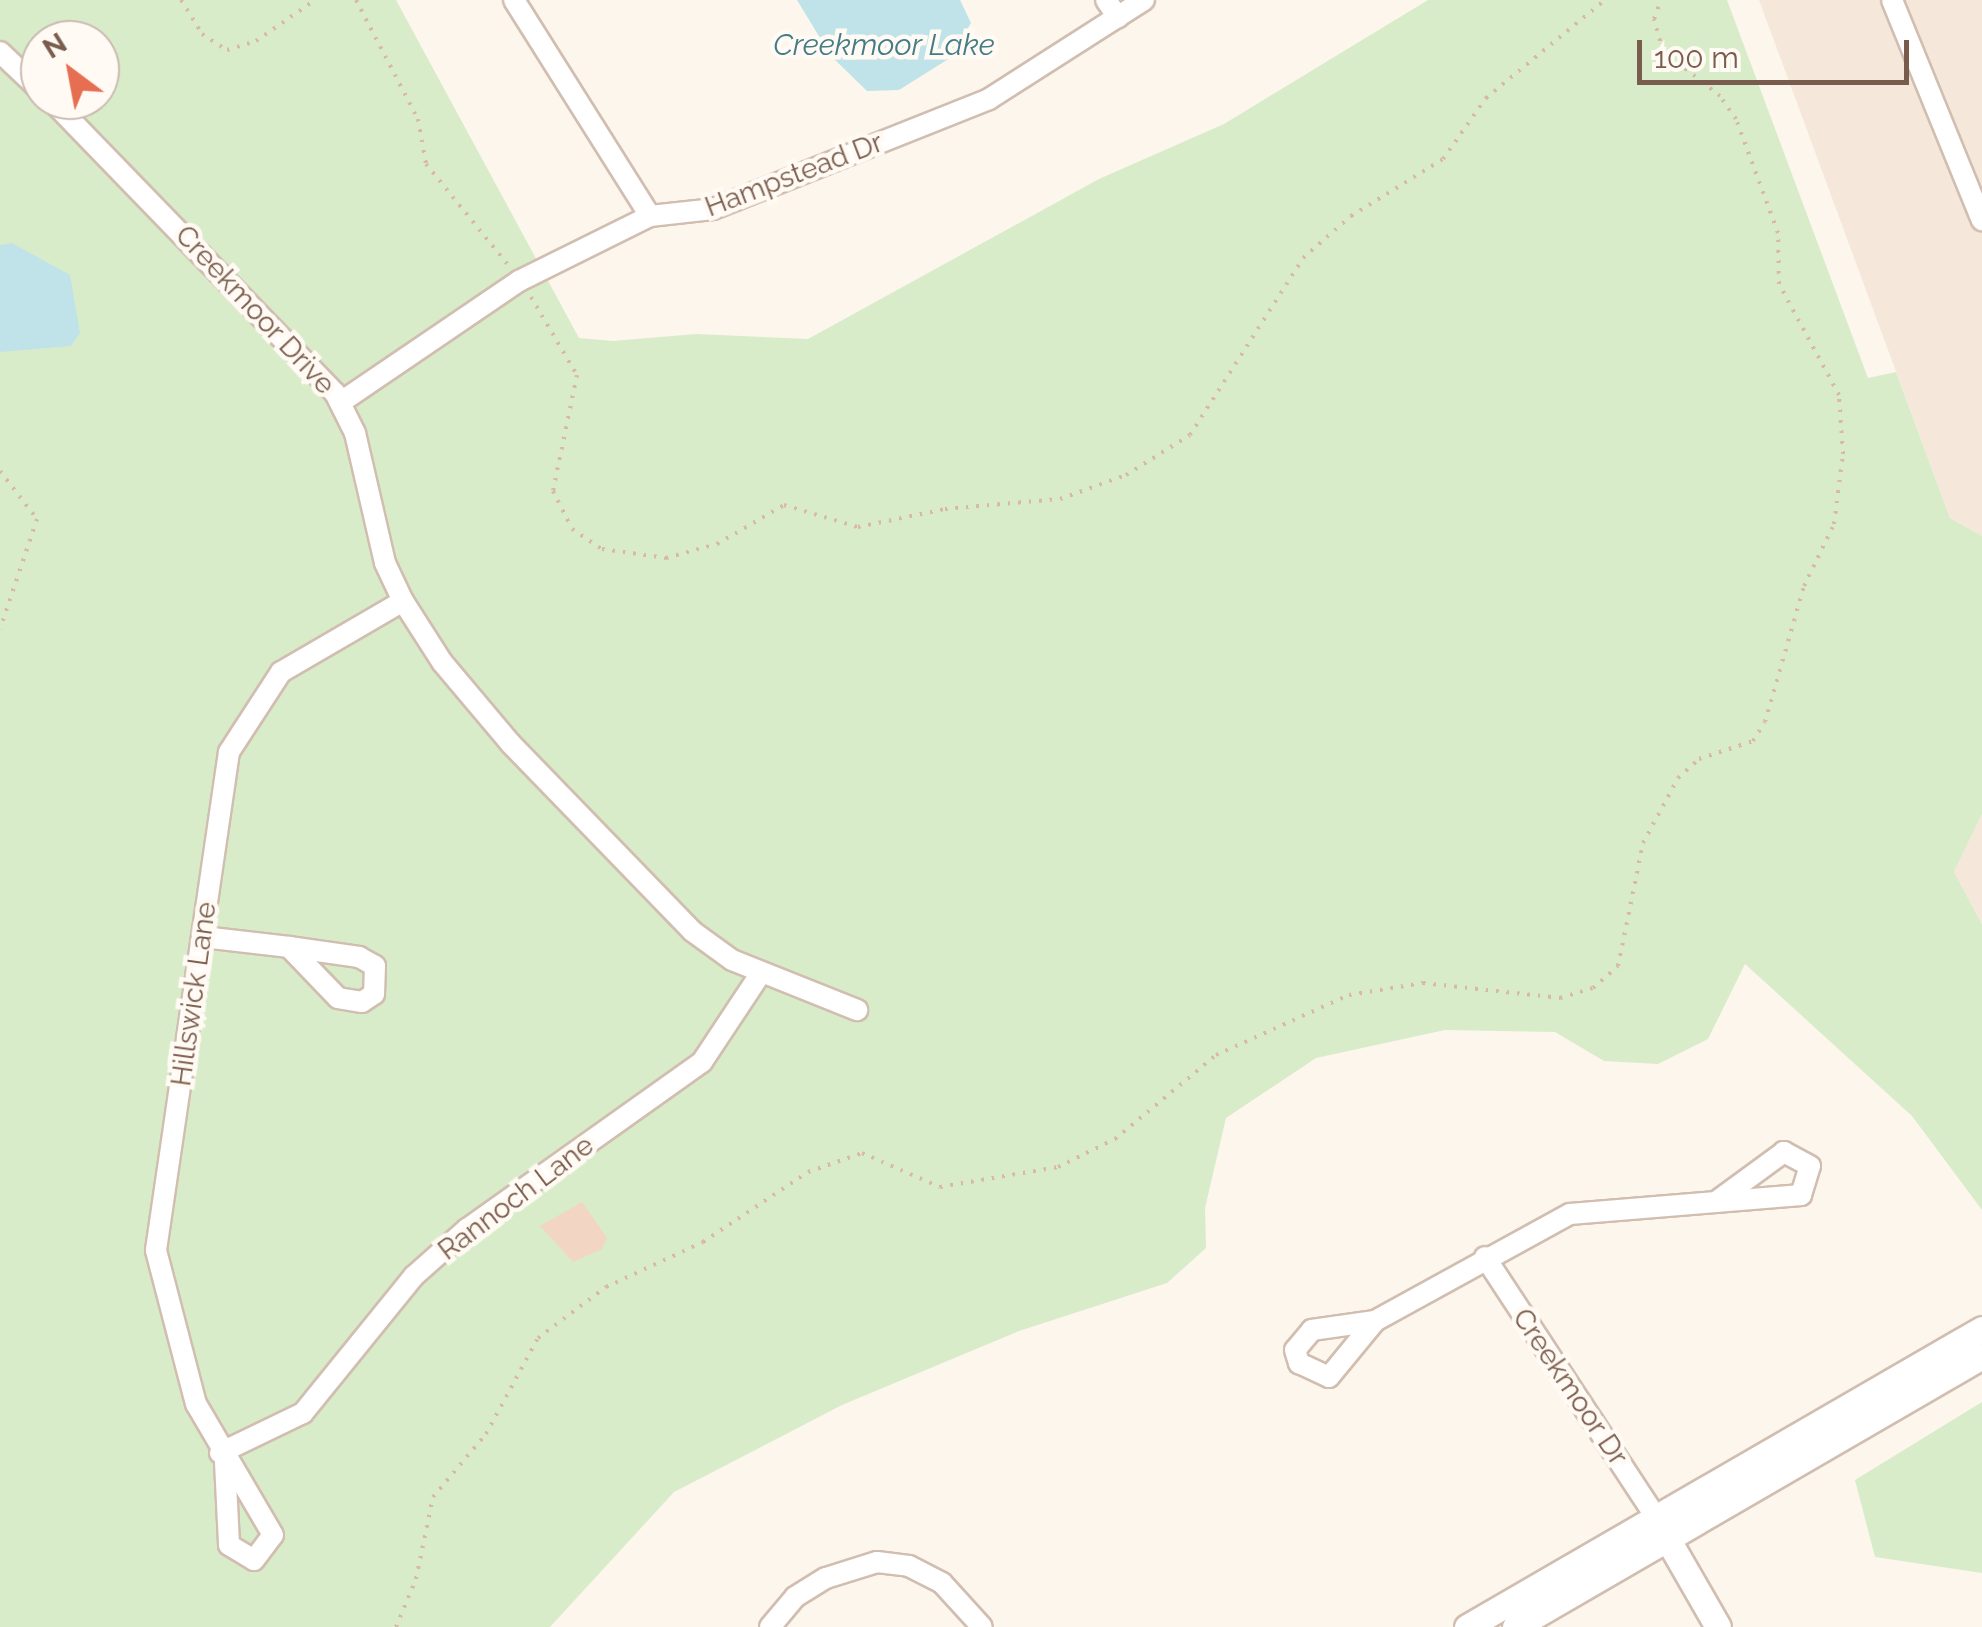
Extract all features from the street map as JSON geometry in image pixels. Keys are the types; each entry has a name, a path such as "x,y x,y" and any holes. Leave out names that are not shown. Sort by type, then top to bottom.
{"street":[{"path":"514,0 650,216"},
{"name":"Hampstead Dr","path":"340,402 519,281 650,216 713,209 989,99 1112,9 1144,0"},
{"path":"1892,0 1982,220"},
{"path":"0,52 20,71"},
{"name":"Creekmoor Drive","path":"71,120 312,364 340,402 355,433 385,563 403,600 488,717 662,902 732,960 857,1010"},
{"name":"Hillswick Lane","path":"222,1457 196,1404 156,1250 229,752 245,718 281,672 403,600"},
{"path":"202,937 290,948"},
{"name":"Rannoch Lane","path":"222,1457 303,1412 414,1276 467,1229 702,1062 761,972"},
{"path":"1375,1321 1485,1257 1570,1214 1716,1201"},
{"name":"Creekmoor Dr","path":"1485,1257 1661,1528"},
{"path":"1515,1627 1661,1528 1982,1329"},
{"path":"1467,1627 1982,1356"},
{"path":"1661,1528 1718,1627"},
{"path":"770,1627 795,1597 826,1578 877,1562 909,1566 942,1583 982,1627"}],"path":[{"path":"181,0 202,34 227,50 256,41 315,0"},
{"path":"356,0 418,119 426,164 519,281 577,375 552,491 572,529 602,550 643,560 717,544 784,505 858,527 1060,499 1126,475 1190,435 1303,258 1352,216 1443,159 1486,98 1605,0"},
{"path":"396,1627 416,1579 433,1498 498,1417 538,1338 606,1287 703,1242 808,1172 862,1153 940,1188 1058,1168 1115,1139 1206,1061 1349,995 1423,983 1560,998 1593,988 1618,966 1640,853 1678,778 1699,759 1753,741 1765,722 1804,586 1834,524 1843,454 1838,395 1780,284 1774,220 1736,119 1720,96 1663,51 1654,19 1661,0"},
{"path":"0,471 37,519 0,629"}],"shaded area":[{"path":"1759,0 1982,0 1982,536 1950,518"},
{"path":"1982,814 1982,924 1954,872"}],"green space":[{"path":"0,0 396,0 579,338 613,341 696,334 808,339 1099,179 1224,124 1428,0 1727,0 1868,378 1896,372 1950,518 1982,536 1982,814 1954,872 1982,924 1982,1210 1912,1116 1745,964 1708,1039 1658,1064 1604,1061 1555,1032 1445,1030 1316,1058 1226,1118 1205,1208 1206,1248 1167,1283 1019,1331 842,1405 674,1492 550,1627 0,1627"},
{"path":"1982,1402 1982,1573 1875,1557 1855,1480"}],"water":[{"name":"Creekmoor Lake","path":"797,0 960,0 971,23 950,58 899,90 867,91 831,56"},
{"path":"12,243 70,275 80,333 71,346 0,352 0,245"}],"building":[{"path":"582,1202 607,1238 602,1249 573,1262 540,1226"}]}
